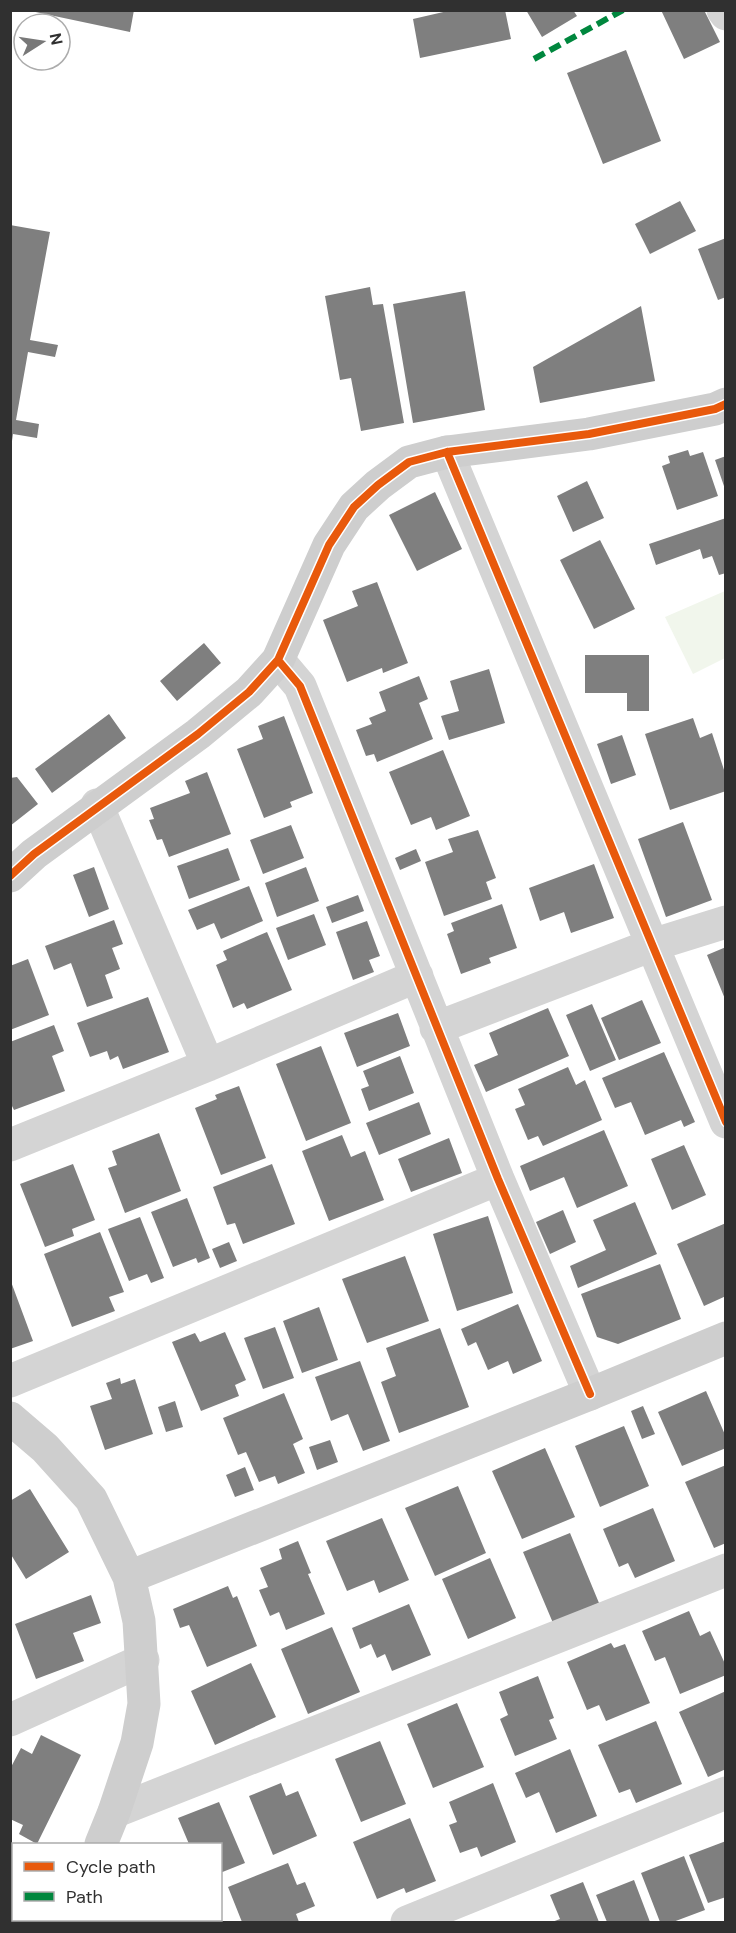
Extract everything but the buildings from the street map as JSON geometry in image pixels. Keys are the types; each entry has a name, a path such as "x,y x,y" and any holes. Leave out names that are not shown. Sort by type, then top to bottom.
{"street":[{"path":"723,10 726,14"},
{"path":"10,876 34,854 198,734 249,692 278,660 329,545 354,507 378,485 409,462 447,452 589,434 715,409 726,404"},
{"path":"447,452 725,1119"},
{"path":"278,660 300,686 436,1028 590,1394"},
{"path":"98,805 208,1065"},
{"path":"436,1028 652,945 726,922"},
{"path":"10,1145 208,1065 417,976"},
{"path":"10,1381 498,1179"},
{"path":"129,1577 726,1338"},
{"path":"10,1418 45,1448 91,1499 129,1577 139,1621 144,1704 137,1743 101,1843"},
{"path":"114,1812 726,1570"},
{"path":"10,1720 143,1660"},
{"path":"407,1923 726,1793"}],"shaded area":[{"path":"725,591 725,658 693,674 665,617"}],"marked path":[{"path":"534,59 623,10"}],"cycle path":[{"path":"10,876 34,854 198,734 249,692 278,660 329,545 354,507 378,485 409,462 447,452 589,434 715,409 726,404"},
{"path":"447,452 726,1122"},
{"path":"278,660 300,686 498,1179 590,1394"}]}
